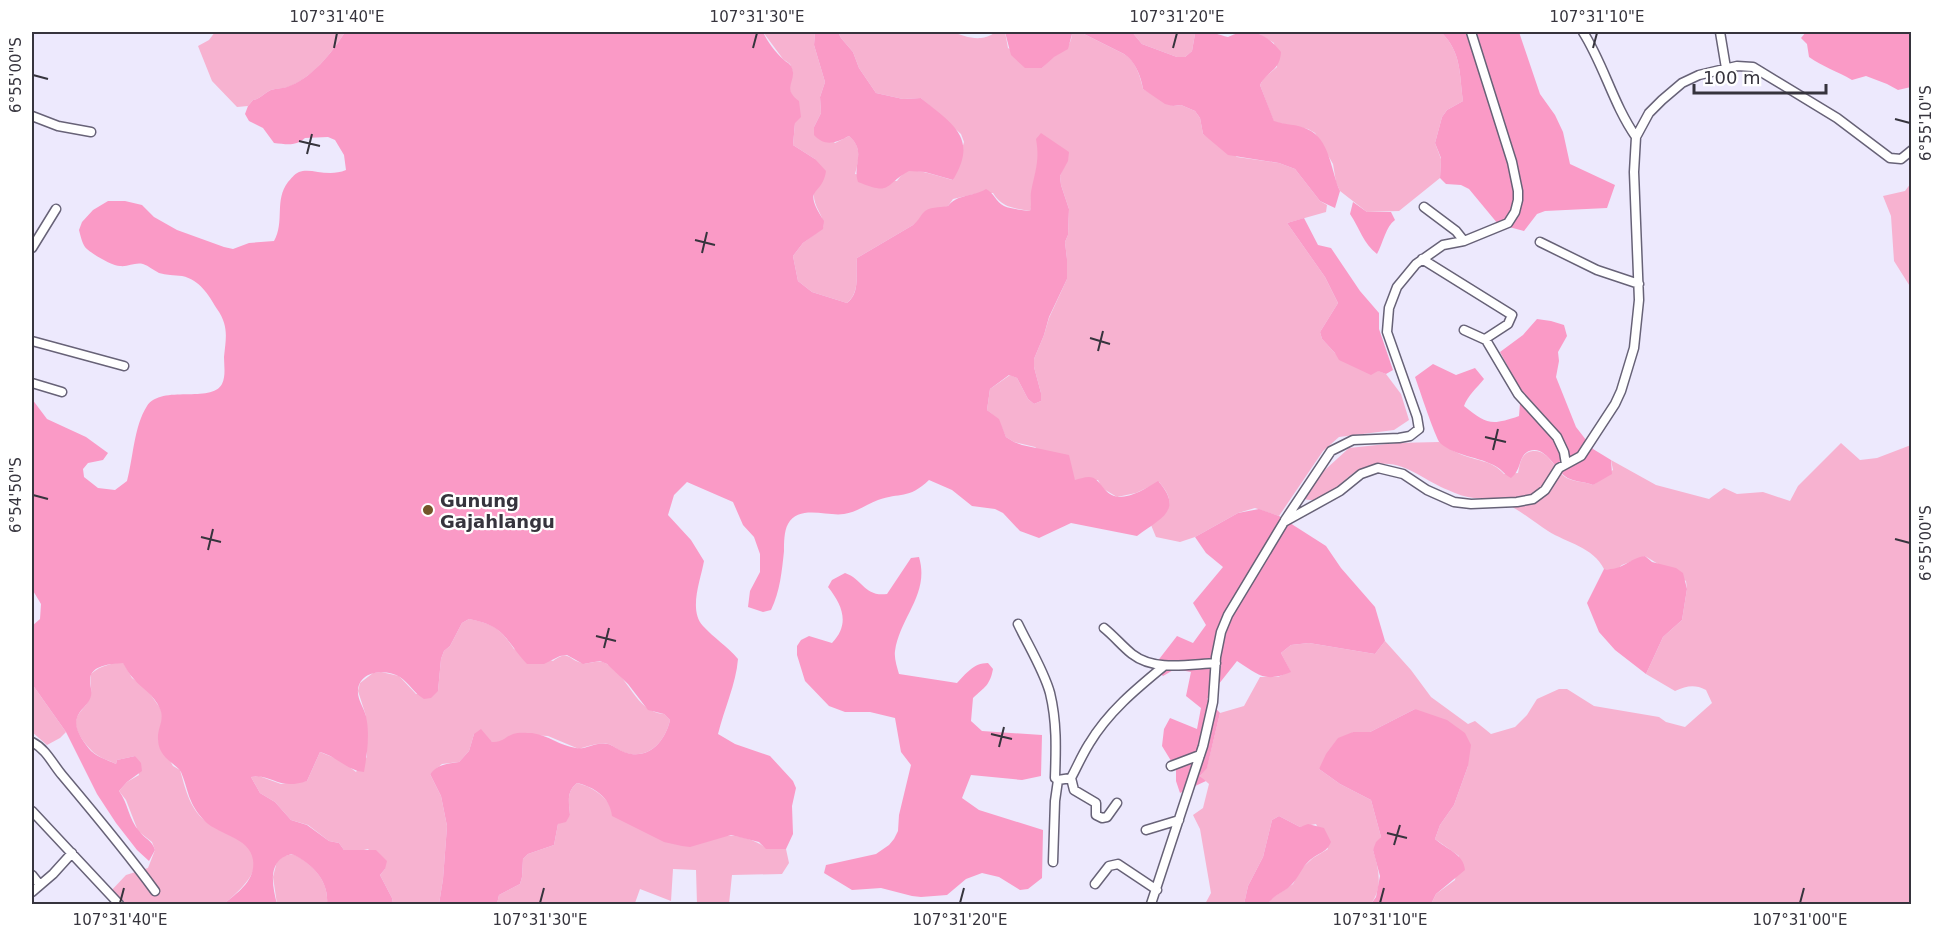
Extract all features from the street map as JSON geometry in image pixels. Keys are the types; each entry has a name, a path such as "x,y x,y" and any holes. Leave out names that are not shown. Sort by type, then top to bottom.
{"street":[{"path":"1151,904 1200,755 1211,714 1221,632 1228,615 1301,494 1331,451 1353,440 1399,438 1410,436 1419,429 1417,417 1387,332 1387,321 1401,279 1422,259 1443,245 1464,241 1508,223 1515,212 1518,191 1512,162 1471,32"},
{"path":"1583,32 1594,51 1623,118 1636,137"},
{"path":"1720,32 1726,68"},
{"path":"1284,522 1333,495 1356,477 1370,469 1378,468 1396,471 1442,498 1471,504 1533,499 1545,490 1556,472 1585,452 1615,404 1634,348 1639,284 1634,172 1636,137 1649,113 1672,90 1699,75 1726,68 1747,66 1757,69 1837,118 1893,159 1901,159 1911,150"},
{"path":"32,116 58,126 91,132"},
{"path":"1424,207 1456,231 1464,241"},
{"path":"32,248 56,209"},
{"path":"1540,242 1597,270 1639,284"},
{"path":"1422,259 1512,315 1508,324 1485,339"},
{"path":"1464,330 1485,339 1518,394 1557,437 1564,452 1566,464"},
{"path":"32,341 124,366"},
{"path":"32,383 62,393"},
{"path":"1018,624 1049,691 1056,724 1055,778 1058,780 1053,862"},
{"path":"1104,628 1138,658 1164,666 1216,663"},
{"path":"1117,803 1107,817 1099,817 1096,815 1096,803 1074,790 1071,778 1104,722 1122,701 1164,666"},
{"path":"32,742 46,753 58,771 127,852 155,891"},
{"path":"1170,766 1200,755"},
{"path":"1058,780 1071,778"},
{"path":"32,811 119,904"},
{"path":"1146,830 1179,820"},
{"path":"32,892 72,853"},
{"path":"1095,884 1109,866 1118,864 1156,890"},
{"path":"32,875 40,885"}],"shaded area":[{"path":"215,32 345,32 328,56 305,78 288,87 273,89 253,100 248,106 237,107 212,81 198,46 209,40"},
{"path":"345,32 763,32 772,47 793,71 790,87 791,92 799,101 801,117 795,123 793,145 815,159 826,171 821,185 813,196 817,210 824,221 823,229 803,243 793,256 798,281 812,292 847,303 856,288 857,258 913,225 928,209 948,206 956,199 986,189 1004,206 1030,211 1037,160 1036,139 1041,133 1069,152 1068,161 1060,176 1069,209 1068,235 1065,242 1067,279 1049,317 1034,359 1041,401 1034,404 1028,399 1017,378 1009,375 990,389 987,410 999,419 1006,437 1014,442 1069,455 1075,480 1093,478 1109,493 1119,497 1134,494 1158,481 1166,491 1169,500 1166,513 1137,536 1071,523 1039,538 1020,531 1003,513 995,509 972,506 952,490 929,480 909,493 878,500 849,513 806,513 793,518 788,524 784,537 777,596 771,610 763,612 748,607 750,591 760,572 760,554 754,537 743,525 733,502 687,482 674,495 668,515 691,540 704,561 696,603 699,619 703,626 738,659 735,678 718,734 735,744 770,756 793,781 796,788 792,806 793,834 786,849 766,849 759,842 731,835 690,847 664,842 612,816 605,798 589,787 577,783 570,794 570,815 566,822 558,824 554,845 528,854 523,859 520,884 499,895 497,904 439,904 447,826 441,796 430,774 440,766 459,762 469,751 474,734 481,729 492,742 501,741 515,733 532,733 576,748 604,743 633,754 648,752 660,742 670,720 664,714 648,710 628,684 607,664 600,661 583,664 567,655 544,664 527,664 498,630 490,625 469,619 462,623 450,646 444,651 438,691 431,698 424,699 395,674 375,673 364,678 360,683 359,697 368,730 364,772 353,769 320,752 307,781 289,784 265,777 251,777 260,793 275,802 291,820 307,825 329,841 339,843 344,850 376,850 387,861 380,875 393,904 327,904 325,888 318,874 307,863 292,854 278,861 275,867 273,881 277,904 224,904 240,891 252,874 253,860 250,852 239,841 208,824 197,812 181,772 161,752 158,736 161,713 155,699 132,676 123,663 102,666 93,671 91,675 91,696 76,722 85,744 96,755 116,764 117,760 135,756 141,763 142,771 119,791 136,827 154,847 155,850 149,861 137,850 116,823 97,794 66,732 32,684 32,626 40,619 41,604 32,589 32,399 47,419 86,437 108,453 103,460 88,463 83,469 84,477 98,488 115,490 127,481 137,433 147,406 164,396 208,393 216,390 222,384 225,327 221,315 203,288 188,278 159,273 143,264 120,266 107,262 85,247 79,230 82,222 93,210 108,201 125,201 142,205 154,217 177,230 224,247 233,249 249,243 274,241 279,226 281,196 288,182 299,172 332,173 346,170 344,155 335,140 328,137 305,138 298,143 290,144 274,143 263,128 249,121 245,114 253,100 271,90 296,83 312,72 327,57"},
{"path":"763,32 815,32 814,45 825,82 820,97 821,113 814,127 835,143 849,136 853,140 858,149 855,174 897,181 908,171 924,172 953,180 964,142 961,134 921,98 903,99 876,93 859,68 853,52 838,32 952,32 977,38 1005,32 1008,48 1042,68 1066,48 1072,34 1080,32 1124,54 1139,74 1143,89 1173,106 1181,105 1195,111 1200,118 1203,134 1237,157 1279,163 1295,169 1320,201 1327,205 1326,212 1287,223 1325,277 1338,303 1320,332 1322,339 1335,353 1386,374 1401,394 1409,420 1394,430 1339,437 1323,451 1279,516 1255,508 1238,513 1195,537 1180,542 1156,537 1151,525 1167,511 1169,506 1168,495 1159,482 1136,493 1117,497 1102,488 1098,480 1075,480 1035,447 1014,442 1006,437 998,419 987,410 990,389 1010,375 1017,378 1028,399 1034,404 1041,401 1034,359 1067,279 1065,242 1068,235 1069,209 1060,176 1067,161 1039,157 1030,211 1004,204 993,193 979,193 953,199 948,206 924,213 913,225 857,258 856,288 847,303 812,292 798,281 793,256 803,243 823,228 814,196 814,190 820,185 815,159 793,145 795,123 789,88 793,72 790,64 783,59"},
{"path":"815,32 838,32 853,52 859,68 876,93 903,99 921,98 952,124 962,142 963,153 953,180 925,172 909,171 887,187 869,186 858,182 857,147 849,136 831,143 822,141 814,135 814,127 821,113 820,97 825,82 814,45"},
{"path":"1005,32 1080,32 1072,34 1068,49 1054,57 1042,68 1025,68 1011,55"},
{"path":"1080,32 1132,32 1142,44 1177,57 1185,57 1192,51 1195,34 1204,32 1228,37 1250,32 1269,40 1281,52 1280,58 1276,67 1260,85 1274,121 1303,127 1315,133 1321,140 1329,156 1340,191 1335,208 1320,201 1295,169 1279,163 1228,155 1203,134 1200,118 1195,111 1181,105 1165,104 1143,89 1137,69 1128,57"},
{"path":"1132,32 1203,32 1195,34 1192,51 1185,57 1177,57 1142,44"},
{"path":"1256,32 1441,32 1456,56 1463,101 1447,110 1442,117 1435,143 1441,159 1440,178 1399,211 1367,212 1340,191 1333,164 1315,133 1308,129 1274,122 1260,85 1264,78 1277,67 1274,43"},
{"path":"1441,32 1519,32 1540,94 1555,115 1563,132 1570,164 1615,185 1607,208 1545,211 1537,214 1524,231 1498,224 1469,189 1461,185 1446,184 1440,178 1441,158 1435,143 1442,117 1447,110 1463,101 1456,56"},
{"path":"1806,32 1911,32 1911,87 1898,90 1866,76 1852,80 1820,64 1809,57 1807,44 1801,38"},
{"path":"1911,183 1911,288 1894,261 1891,216 1883,196 1905,191"},
{"path":"1353,202 1367,212 1391,212 1395,220 1387,230 1377,254 1365,240 1350,214"},
{"path":"1304,218 1318,245 1331,248 1360,291 1379,313 1379,329 1393,370 1386,374 1378,371 1371,375 1339,360 1322,339 1320,332 1338,303 1325,277 1287,223"},
{"path":"1537,319 1564,325 1567,336 1558,352 1556,377 1576,427 1593,449 1611,460 1612,474 1593,485 1565,476 1546,455 1535,450 1526,453 1511,478 1490,463 1446,448 1438,439 1415,377 1433,364 1456,375 1475,368 1484,379 1464,406 1489,422 1519,416 1521,391 1500,352 1523,335"},
{"path":"1439,442 1460,454 1484,461 1504,474 1518,473 1524,456 1529,452 1539,451 1564,476 1593,485 1613,470 1611,460 1656,485 1709,499 1724,488 1737,494 1763,492 1790,501 1798,486 1841,443 1860,460 1877,458 1911,445 1911,904 1431,904 1436,894 1455,880 1459,856 1435,839 1440,825 1454,805 1468,766 1415,709 1370,732 1353,732 1319,769 1340,784 1371,800 1381,837 1373,850 1379,878 1375,898 1371,904 1313,902 1312,904 1268,904 1271,899 1293,884 1301,869 1313,858 1328,849 1316,824 1300,827 1279,816 1272,820 1263,857 1248,886 1244,904 1205,904 1211,893 1200,829 1193,815 1203,808 1209,784 1200,776 1207,767 1220,713 1244,706 1260,677 1278,677 1290,671 1281,653 1291,645 1309,643 1375,654 1385,641 1431,697 1468,724 1475,721 1491,734 1515,727 1527,715 1537,699 1559,689 1567,689 1594,706 1659,717 1666,722 1685,727 1712,703 1706,690 1702,688 1690,686 1675,691 1646,674 1663,637 1682,620 1687,589 1686,581 1645,556 1622,565 1616,570 1604,569 1586,550 1548,531 1507,504 1491,498 1474,498 1458,494 1407,469 1390,464 1365,467 1323,497 1304,499 1315,479 1349,448 1396,443"},
{"path":"1259,509 1279,516 1326,546 1341,568 1375,607 1385,641 1375,654 1309,643 1291,645 1281,653 1291,672 1274,677 1262,676 1237,661 1207,699 1220,713 1207,768 1200,776 1206,781 1180,793 1176,781 1176,769 1162,746 1164,729 1170,718 1197,729 1201,708 1186,696 1191,672 1175,669 1163,676 1153,667 1177,636 1193,643 1206,625 1193,603 1223,567 1206,553 1195,537 1238,513"},
{"path":"1645,556 1652,562 1676,568 1683,573 1687,589 1682,620 1663,637 1646,674 1615,650 1599,632 1587,603 1604,569 1621,567"},
{"path":"919,557 921,583 902,627 895,651 899,674 957,683 974,667 988,663 993,669 992,674 986,685 973,698 971,721 982,731 1042,735 1041,776 1022,780 971,775 962,798 979,810 1043,830 1042,878 1028,889 1020,890 999,877 982,873 966,879 947,895 921,897 881,888 852,890 824,873 826,865 876,854 894,839 898,831 899,815 911,765 901,752 895,718 870,712 845,712 829,706 805,681 797,655 797,646 801,640 809,636 832,643 838,636 843,622 841,608 828,587 832,580 845,573 873,593 887,594 911,558"},
{"path":"469,619 496,628 514,649 553,661 562,656 568,656 582,663 605,663 620,676 646,707 664,714 670,720 668,728 654,748 640,754 623,752 611,745 603,744 579,749 548,736 514,734 500,743 474,734 469,751 459,762 442,764 430,774 441,796 447,826 439,904 393,904 380,875 385,869 368,849 344,850 339,843 329,841 308,825 291,820 275,802 260,793 251,777 259,776 281,784 307,781 320,752 342,761 356,772 367,757 366,716 358,691 360,683 373,673 381,672 399,676 416,694 438,691 444,651 450,646 462,623"},
{"path":"123,662 132,678 146,688 160,708 163,715 158,740 173,766 180,770 188,796 199,815 209,824 243,843 253,855 255,863 249,879 224,904 124,904 110,892 126,875 148,868 155,850 152,842 138,831 126,800 119,791 127,782 139,775 135,756 117,760 116,764 99,756 83,741 78,733 76,721 90,697 91,674 110,664"},
{"path":"32,684 66,732 47,745 32,732"},
{"path":"1415,709 1447,720 1465,733 1471,745 1468,766 1454,805 1440,825 1435,839 1458,856 1465,870 1436,894 1431,904 1371,904 1376,897 1380,876 1373,850 1381,837 1371,800 1340,784 1319,769 1326,754 1338,738 1353,732 1370,732"},
{"path":"577,783 597,792 611,807 721,836 745,838 767,849 786,849 789,863 782,874 732,875 729,904 697,904 696,870 673,869 671,901 640,889 635,903 637,904 497,904 499,895 520,884 523,859 528,854 554,845 558,824 570,815 570,794"},
{"path":"1279,816 1300,827 1308,824 1324,828 1331,842 1326,849 1307,863 1290,886 1268,904 1244,904 1248,886 1263,857 1272,820"},
{"path":"293,854 318,874 325,888 327,904 277,904 273,877 277,861"}],"place":[{"name":"Gunung Gajahlangu","path":"428,510"}]}
